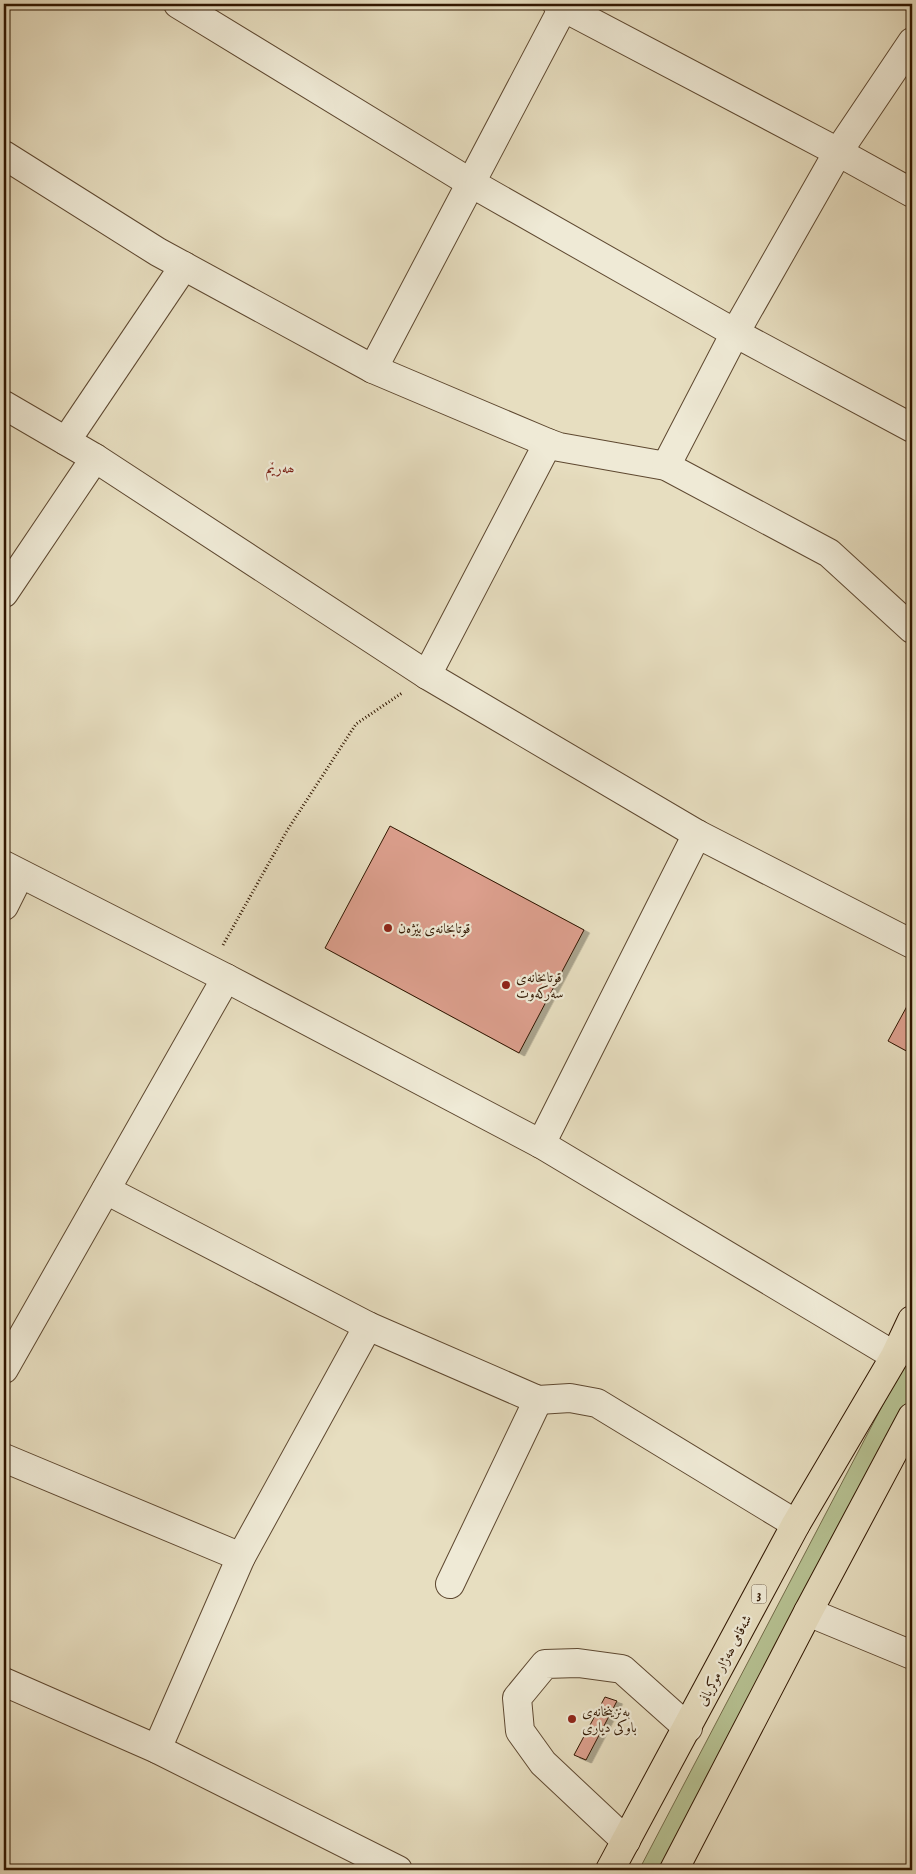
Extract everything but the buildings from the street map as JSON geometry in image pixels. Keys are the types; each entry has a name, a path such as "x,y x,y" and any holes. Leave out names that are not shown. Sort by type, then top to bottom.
{"highway":[{"name":"شەقامی ھەژار موکریانی","path":"610,1870 796,1524 895,1356 912,1320"},
{"path":"674,1870 912,1417"}],"street":[{"path":"178,4 471,183 735,333 912,428"},
{"path":"373,369 562,5 912,193"},
{"path":"666,466 735,333 838,152 912,42"},
{"path":"4,154 158,252 373,369 560,447 666,466 829,553 912,629"},
{"path":"66,441 184,266"},
{"path":"4,405 95,458 428,675 697,834 912,944"},
{"path":"428,675 548,443"},
{"path":"4,594 95,458"},
{"path":"541,1144 697,834"},
{"path":"4,906 12,870 218,974 541,1144 895,1356"},
{"path":"4,1369 106,1190 218,974"},
{"path":"106,1190 368,1326 538,1400 570,1398 597,1403 796,1524"},
{"path":"157,1749 241,1558 368,1326"},
{"path":"450,1584 538,1400"},
{"path":"4,1458 241,1558"},
{"path":"808,1612 912,1655"},
{"path":"626,1841 543,1763 520,1731 517,1698 545,1664 578,1663 622,1669 688,1728"},
{"path":"4,1682 157,1749 398,1870"}],"path":[{"path":"218,974 288,828 356,724 428,675"}],"green space":[{"path":"912,1349 912,1409 668,1870 639,1870"}],"place":[{"name":"قوتابخانەی بێژەن","path":"388,928"},
{"name":"قوتابخانەی سەرکەوت","path":"506,985"},
{"name":"بەنزینخانەی باوکی دیاری","path":"572,1719"}],"district":[{"name":"ھەرێم","path":"280,468"}]}
